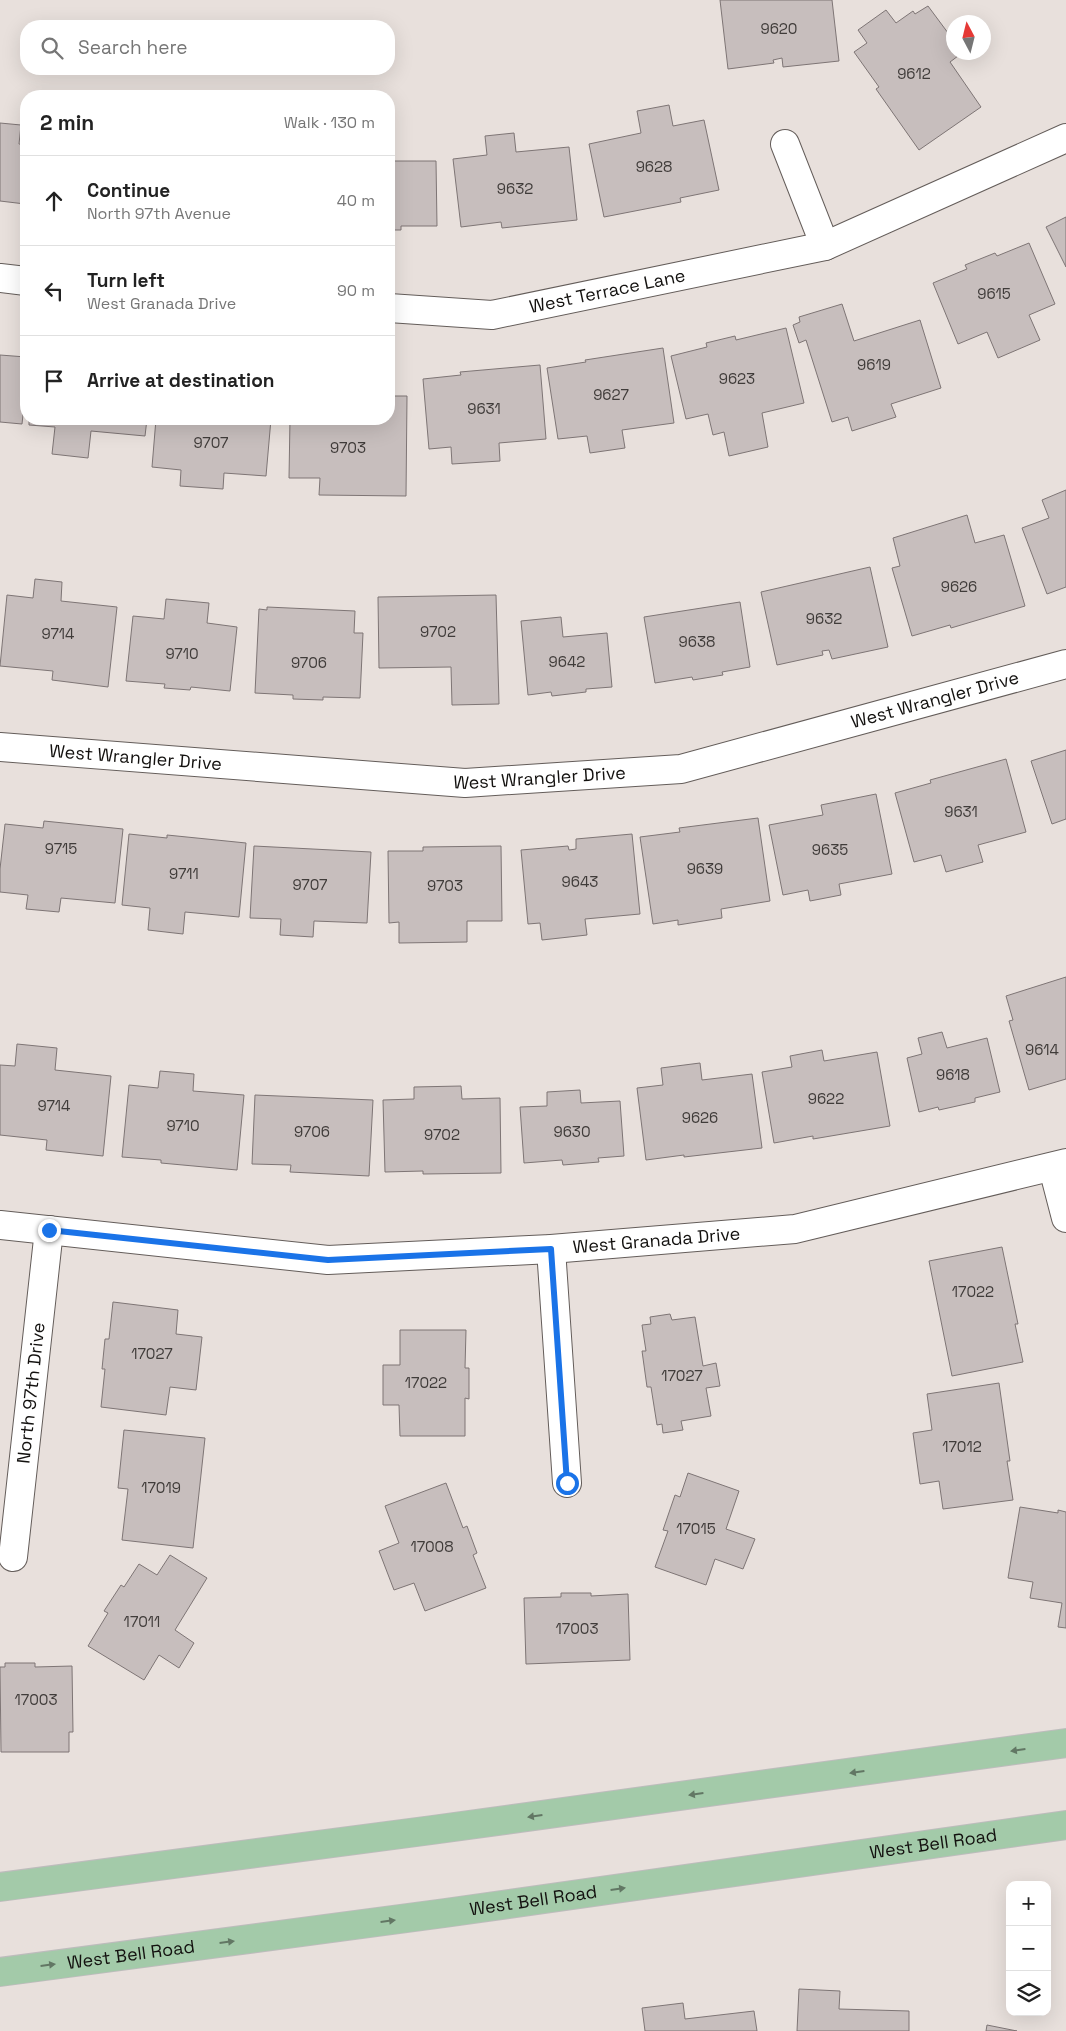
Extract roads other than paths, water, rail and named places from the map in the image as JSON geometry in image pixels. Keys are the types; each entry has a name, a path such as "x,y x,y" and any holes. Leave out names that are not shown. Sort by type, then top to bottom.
{"main road":[{"path":"0,1887 1066,1743"},
{"name":"West Bell Road","path":"0,1972 445,1914 1066,1825"}],"street":[{"name":"West Terrace Lane","path":"395,308 492,315 825,246 1066,138"},
{"path":"785,144 825,246"},
{"path":"0,278 20,280"},
{"name":"West Wrangler Drive","path":"0,747 466,783 681,769 1066,664"},
{"path":"1059,1165 1066,1218"},
{"name":"West Granada Drive","path":"0,1225 328,1260 551,1249 795,1229 1059,1165"},
{"name":"North 97th Drive","path":"13,1557 49,1230"},
{"path":"551,1249 567,1483"}]}
